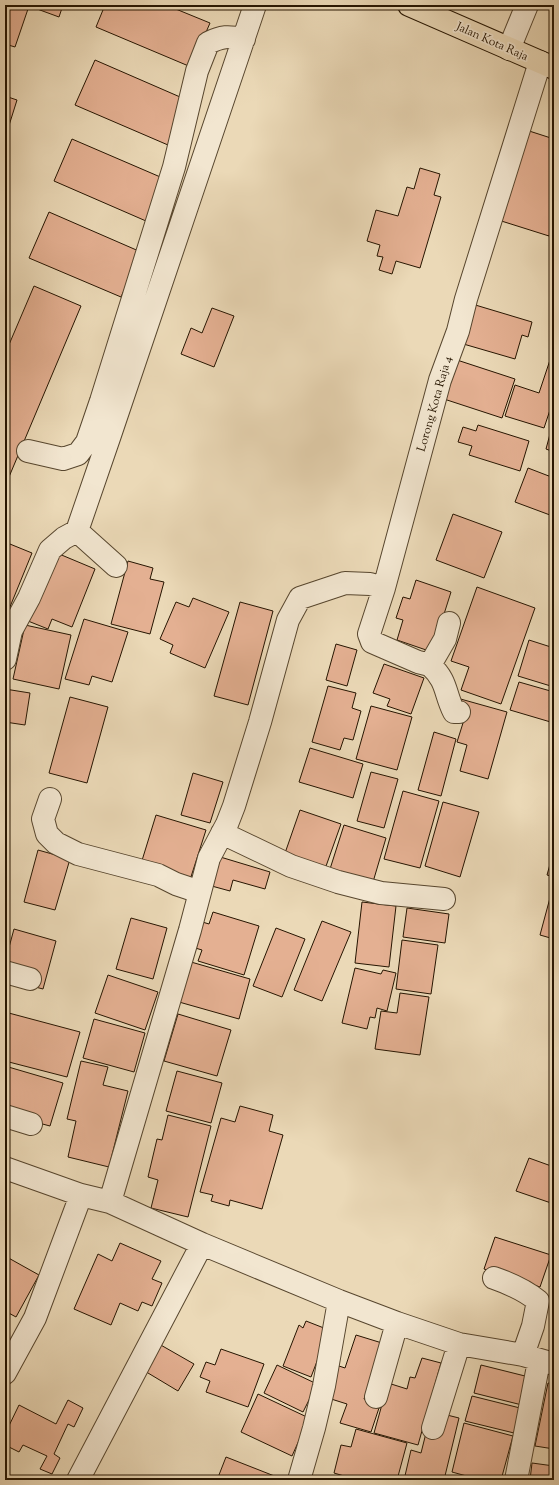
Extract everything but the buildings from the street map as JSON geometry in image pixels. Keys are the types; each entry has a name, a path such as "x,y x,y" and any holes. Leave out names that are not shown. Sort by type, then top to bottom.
{"main road":[{"name":"Jalan Kota Raja","path":"409,5 547,65"}],"street":[{"path":"5,660 11,631 29,598 50,550 64,538 77,531 255,5"},
{"path":"509,49 527,5"},
{"path":"28,451 63,459 78,454 87,442 174,166 197,71 208,43 221,37 232,36 244,39"},
{"name":"Lorong Kota Raja 4","path":"430,665 418,662 372,642 369,634 384,588 440,380 458,331 466,299 547,65"},
{"path":"197,71 230,80"},
{"path":"77,531 116,566"},
{"path":"110,1202 190,930 209,858 234,806 260,722 288,620 300,598 344,583 370,584 384,588"},
{"path":"449,623 444,639 430,665 438,673 444,683 449,702 454,712 459,712"},
{"path":"50,799 43,820 47,834 56,843 78,854 158,875 176,884 200,892"},
{"path":"222,833 291,866 338,882 382,893 444,899"},
{"path":"5,972 30,979"},
{"path":"5,1116 32,1124"},
{"path":"5,1168 81,1195 110,1202 202,1244 339,1301 397,1323 459,1344 539,1360"},
{"path":"5,1373 35,1318 81,1195"},
{"path":"78,1480 202,1244"},
{"path":"494,1278 512,1284 527,1292 538,1301 533,1326 539,1360 516,1480"},
{"path":"298,1480 314,1428 324,1386 339,1301"},
{"path":"376,1397 397,1323"},
{"path":"433,1428 459,1344"}]}
